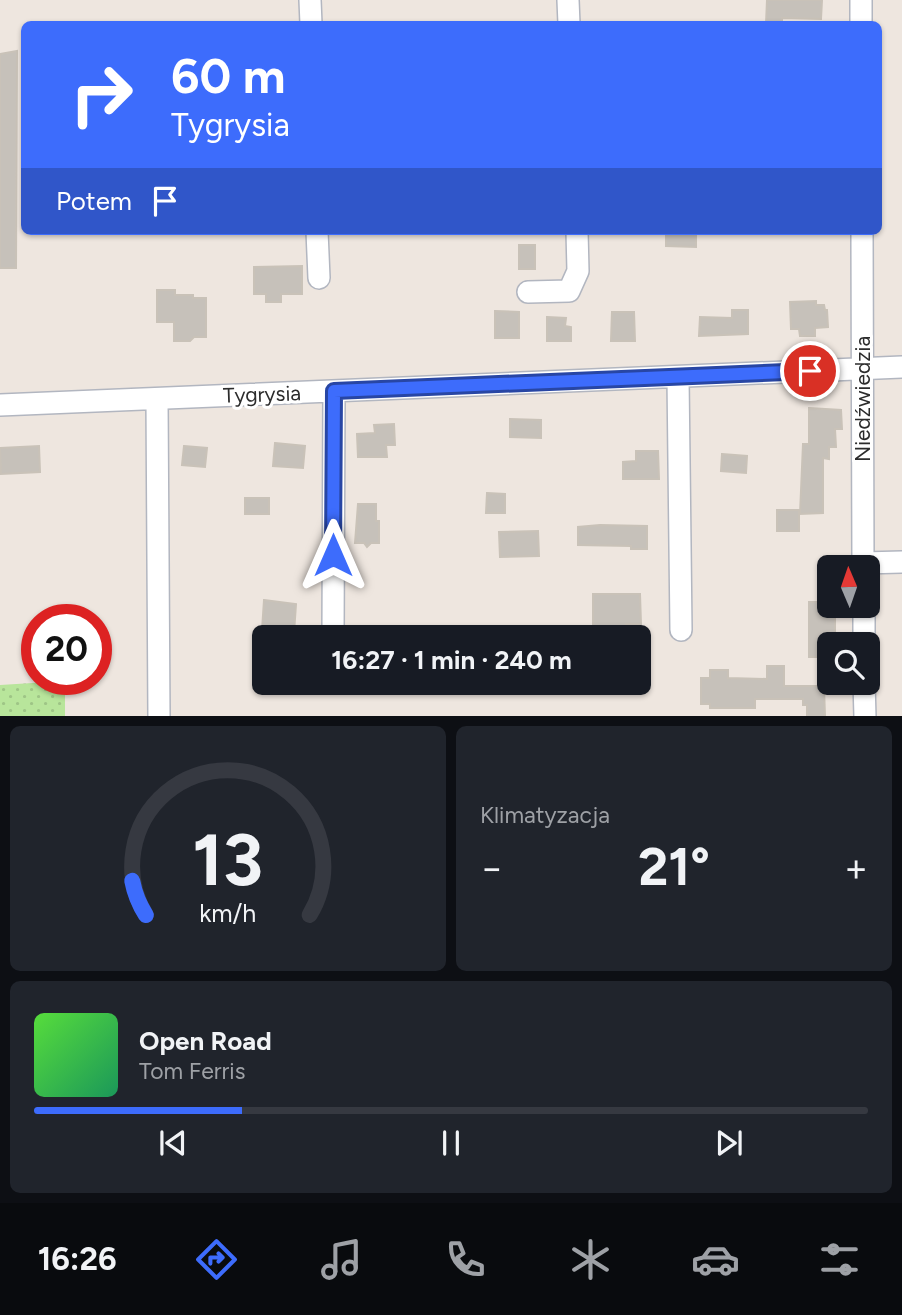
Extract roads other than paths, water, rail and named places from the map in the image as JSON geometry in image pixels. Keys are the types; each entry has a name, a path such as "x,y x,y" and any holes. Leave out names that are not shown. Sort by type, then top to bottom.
{"street":[{"path":"310,0 311,21"},
{"path":"568,0 569,21"},
{"path":"861,0 861,21"},
{"path":"317,235 318,278"},
{"path":"528,292 569,291 579,271 577,235"},
{"name":"Niedźwiedzia","path":"862,235 863,555"},
{"name":"Tygrysia","path":"0,405 902,367"},
{"path":"678,377 681,630"},
{"path":"333,625 334,391"},
{"path":"157,399 159,716"},
{"path":"880,564 902,562"},
{"path":"864,695 864,716"}]}
